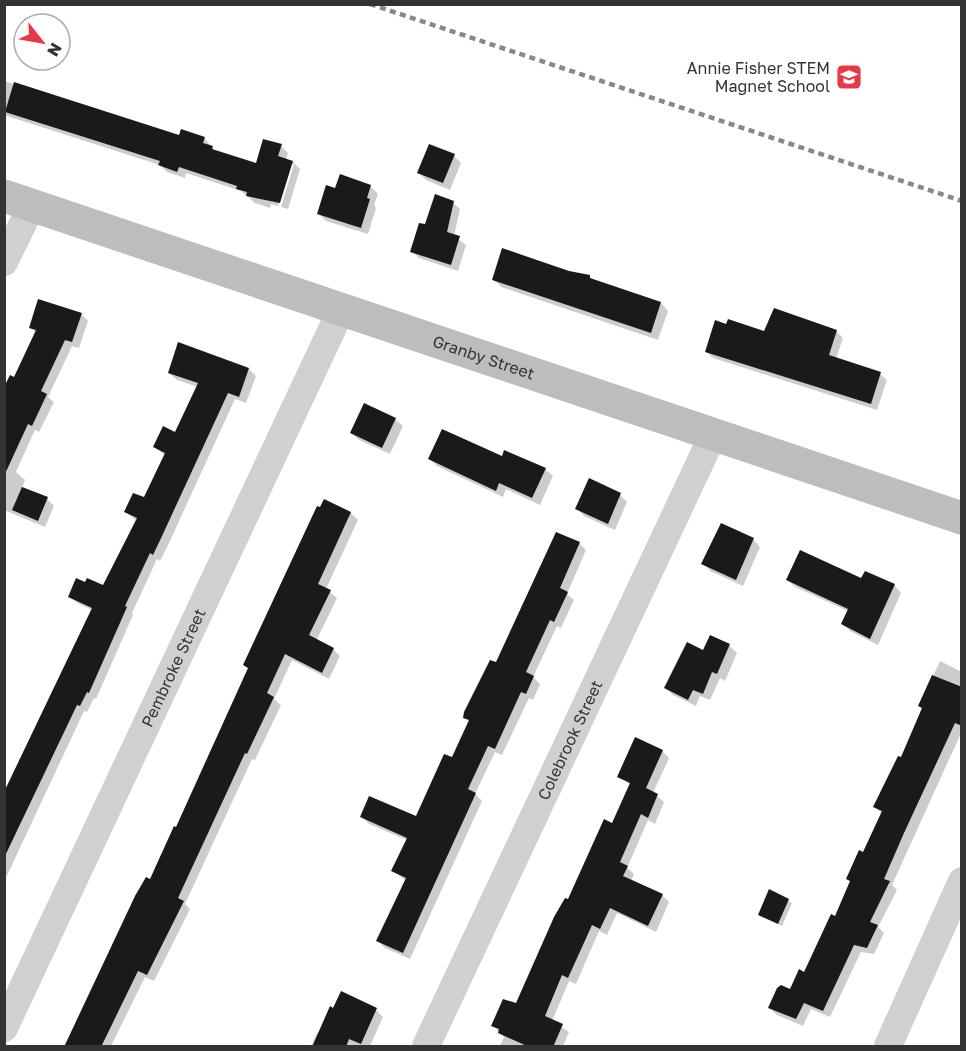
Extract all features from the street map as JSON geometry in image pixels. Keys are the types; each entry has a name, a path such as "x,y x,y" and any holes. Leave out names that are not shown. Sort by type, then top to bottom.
{"main road":[{"name":"Granby Street","path":"18,200 962,518"}],"street":[{"path":"4,262 18,200"},
{"name":"Pembroke Street","path":"4,1028 342,308"},
{"name":"Colebrook Street","path":"426,1047 713,435"},
{"path":"888,1047 962,881"}],"building":[{"path":"14,82 179,135 181,129 205,137 203,143 213,146 212,149 256,163 263,139 282,144 278,156 293,161 280,203 246,196 247,192 236,189 237,186 179,167 177,172 158,165 160,161 5,112"},
{"path":"429,144 455,154 443,183 417,173"},
{"path":"340,174 371,185 367,198 370,199 361,228 317,214 326,185 335,188"},
{"path":"435,194 454,201 447,232 460,236 451,265 410,252 419,223 425,224"},
{"path":"502,248 569,271 590,275 590,278 661,302 651,333 492,280"},
{"path":"38,299 82,313 72,342 65,340 41,391 47,394 32,426 28,424 4,476 4,387 10,375 14,377 36,330 29,328"},
{"path":"774,308 837,330 829,355 881,372 871,404 705,352 715,320 726,324 728,319 764,331"},
{"path":"178,342 249,368 239,397 228,393 153,555 150,553 125,606 127,607 89,693 87,692 80,706 77,705 4,858 4,792 92,608 68,597 76,578 85,582 87,578 103,585 137,518 124,512 133,493 144,497 165,453 153,447 163,426 175,432 198,383 168,373"},
{"path":"364,403 396,418 382,448 350,433"},
{"path":"442,429 502,456 504,450 546,468 532,498 499,483 496,491 428,459"},
{"path":"589,478 621,493 608,524 575,509"},
{"path":"22,487 48,497 38,521 12,510"},
{"path":"324,499 351,512 318,584 331,590 309,635 334,648 322,673 285,654 267,693 274,697 247,754 245,753 178,898 184,901 147,975 138,971 101,1047 64,1047 135,896 146,877 150,879 174,826 176,827 248,668 243,665 317,506 320,507"},
{"path":"721,523 754,538 736,580 701,564"},
{"path":"556,532 580,542 560,588 568,592 554,622 550,620 526,672 534,676 526,694 521,692 495,749 488,746 468,789 476,793 403,953 376,941 406,878 391,871 407,838 360,817 369,796 416,816 444,754 452,757 469,720 463,718 464,712 490,660 496,662"},
{"path":"800,550 861,578 865,571 895,584 870,639 841,624 848,609 786,580"},
{"path":"710,635 730,644 717,674 712,672 703,694 693,690 688,700 664,688 687,642 703,650"},
{"path":"932,675 962,687 962,726 955,723 884,879 890,881 870,922 878,925 867,948 854,945 823,1011 804,1003 796,1019 768,1008 777,988 781,985 790,989 799,969 804,972 831,914 835,916 850,881 846,879 859,850 863,852 882,811 873,807 898,756 901,757 922,708 918,706"},
{"path":"635,737 663,750 646,788 658,794 648,818 641,814 620,862 628,866 623,876 663,894 648,926 610,908 600,929 592,925 568,978 562,975 545,1016 563,1024 553,1047 529,1047 498,1033 499,1029 491,1026 503,999 516,1003 554,917 565,898 568,899 604,819 612,823 630,783 617,777"},
{"path":"769,889 789,899 778,924 758,915"},
{"path":"341,991 377,1008 361,1044 349,1039 346,1047 312,1047 330,1006 333,1008"}],"railway":[{"path":"370,4 962,201"}],"place":[{"name":"Annie Fisher STEM Magnet School","path":"849,77"}]}
